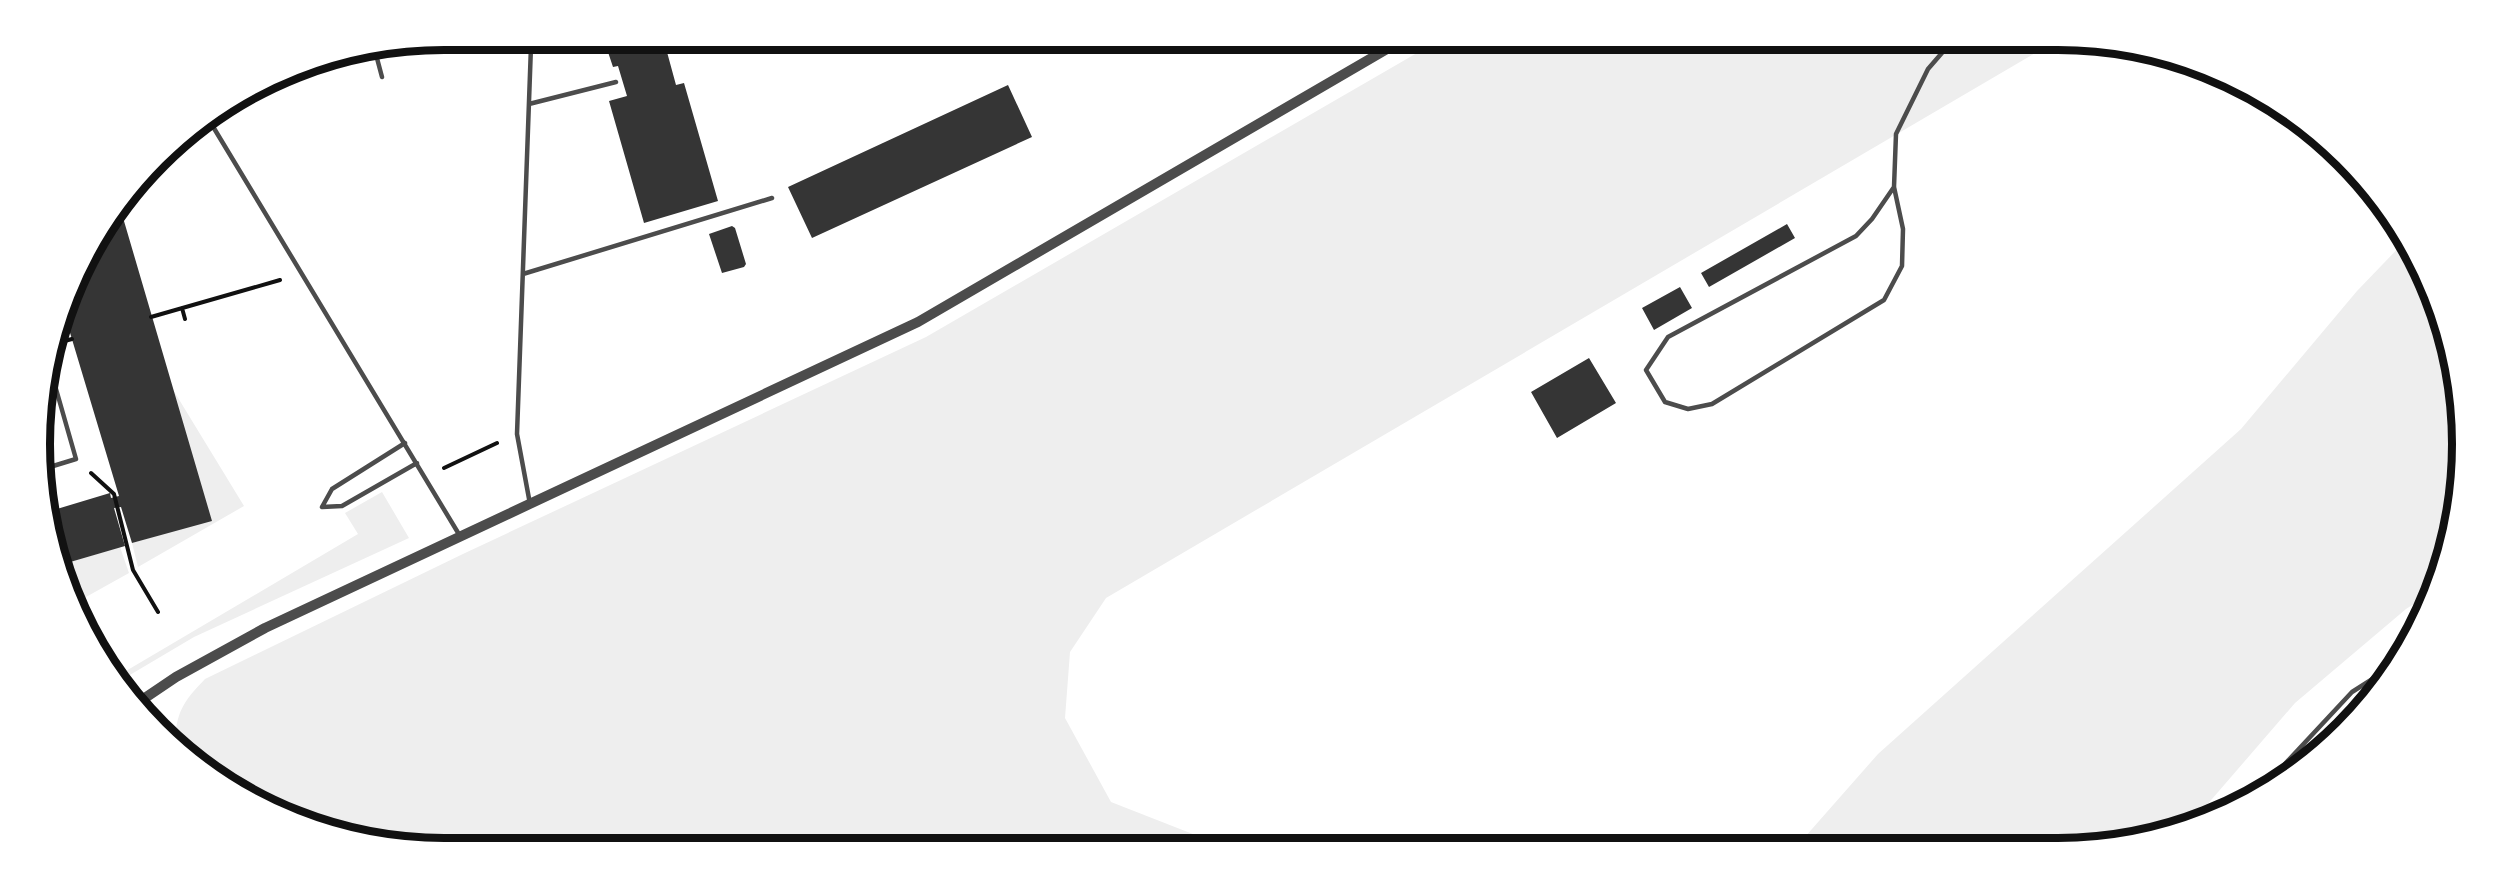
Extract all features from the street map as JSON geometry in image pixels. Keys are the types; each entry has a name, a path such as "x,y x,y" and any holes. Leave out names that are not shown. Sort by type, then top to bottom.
{"street":[{"path":"143,699 176,677 265,628 918,322 1385,50"}],"lane":[{"path":"530,504 517,434 531,50"},
{"path":"1894,188 1872,219 1856,236 1668,337 1646,370 1665,402 1688,409 1712,404 1884,300 1902,266 1903,229 1894,188 1896,134 1928,69 1944,50"},
{"path":"376,56 382,77"},
{"path":"529,104 616,82"},
{"path":"212,125 460,536"},
{"path":"523,274 772,198"},
{"path":"50,467 76,459 54,384"},
{"path":"405,443 332,489 322,507 342,506 417,463"},
{"path":"2278,771 2352,692 2376,677"}],"path":[{"path":"151,317 302,273"},
{"path":"182,308 185,319"},
{"path":"63,341 72,339"},
{"path":"425,476 517,434"},
{"path":"76,459 114,495 133,570 158,612"}],"shaded area":[{"path":"1422,50 2040,50 1106,598 1070,652 1065,718 1111,802 1203,838 418,838 342,825 293,808 247,786 225,772 176,733 182,708 205,679 465,553 926,337"},
{"path":"2400,247 2432,317 2445,367 2452,418 2452,470 2439,546 2420,600 2406,609 2295,703 2202,811 2185,818 2135,831 2084,838 1804,838 1878,754 2241,429 2357,291"},
{"path":"172,388 244,506 138,567 132,543 211,520"},
{"path":"382,492 409,538 194,637 126,677 123,673 358,534 345,513"},
{"path":"120,547 129,573 82,599 68,563"},
{"path":"2365,691 2337,723 2309,748"}],"building":[{"path":"607,50 672,50 667,52 676,85 684,83 718,201 644,223 609,101 627,96 618,66 613,67"},
{"path":"1008,85 1032,137 812,238 788,187"},
{"path":"122,216 212,521 132,543 121,507 114,508 125,546 68,563 55,510 110,493 111,498 119,496 68,325 90,270"},
{"path":"1787,224 1795,238 1709,287 1701,273"},
{"path":"732,226 735,228 746,264 744,267 722,273 709,234"},
{"path":"1680,287 1692,308 1654,330 1642,308"},
{"path":"1589,358 1616,403 1557,438 1531,392"}]}
